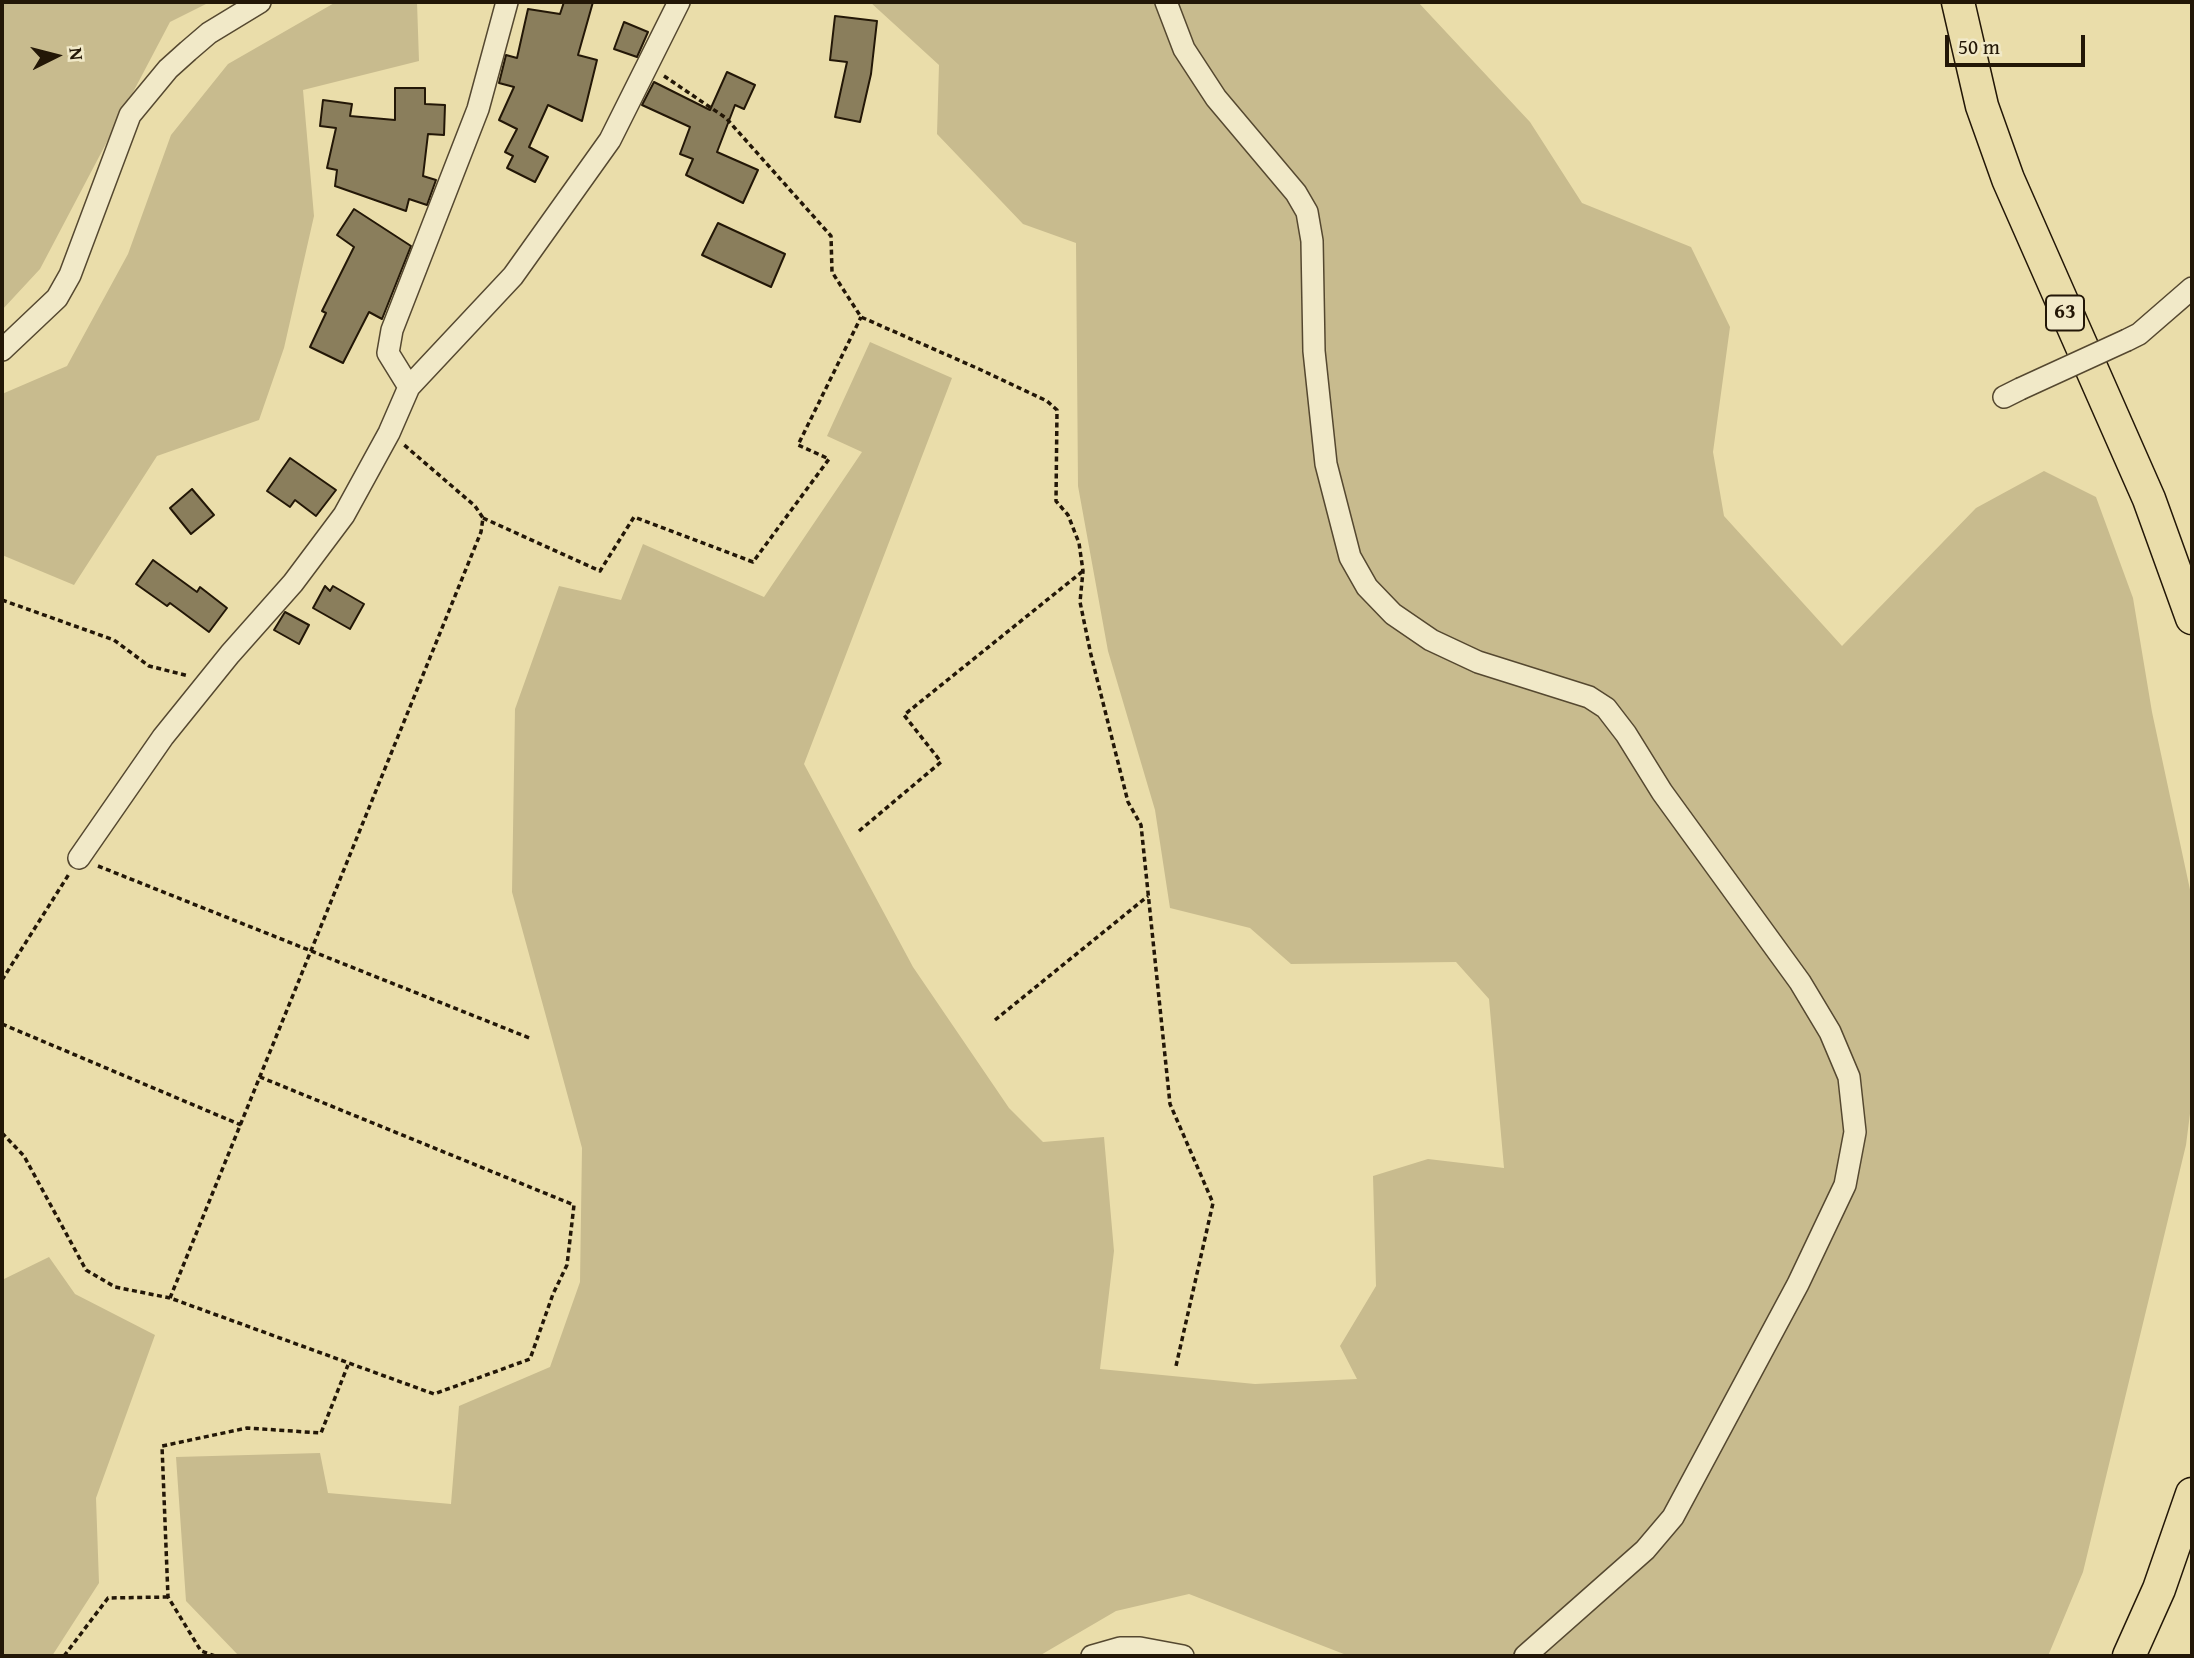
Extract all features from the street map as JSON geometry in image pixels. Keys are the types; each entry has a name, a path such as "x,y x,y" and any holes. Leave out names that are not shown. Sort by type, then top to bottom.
{"highway":[{"name":"63","path":"1958,2 1982,106 2008,179 2149,499 2192,618"},
{"path":"2132,1656 2192,1494"}],"street":[{"path":"2,350 57,298 70,275 130,115 167,69 209,33 260,2"},
{"path":"409,387 388,353 392,330 478,109 507,2"},
{"path":"79,858 163,737 293,583 344,515 389,433 409,387 513,276 610,140 679,2"},
{"path":"1166,2 1184,49 1216,98 1296,192 1307,212 1312,241 1314,351 1326,464 1350,557 1367,587 1393,614 1431,640 1478,662 1589,698 1606,708 1626,734 1662,792 1800,982 1830,1032 1849,1077 1855,1132 1845,1185 1798,1284 1673,1517 1645,1550 1524,1656"},
{"path":"2012,393 2139,334 2192,288"},
{"path":"1092,1656 1120,1648 1140,1648 1183,1656"}],"path":[{"path":"648,65 726,118 831,236 832,272 861,317 1036,396 1057,410 1054,490 1056,501 1068,515 1079,543 1083,571 1080,602 1128,803 1140,825 1170,1104 1213,1202 1176,1366"},
{"path":"389,433 444,477 475,506 483,518 600,571 634,517 753,562 829,459 798,445 861,317"},
{"path":"170,1298 467,571 481,532 483,518"},
{"path":"859,831 941,762 904,715 1083,571"},
{"path":"2,600 114,640 149,666 208,681"},
{"path":"2,980 79,858 532,1039"},
{"path":"995,1020 1148,896"},
{"path":"2,1024 241,1125"},
{"path":"2,1133 24,1156 86,1269 115,1287 170,1298 348,1365 434,1394 530,1359 553,1294 567,1265 574,1205 260,1077"},
{"path":"215,1656 201,1651 168,1597 162,1446 247,1428 321,1433 348,1365"},
{"path":"64,1656 108,1598 168,1597"}],"shaded area":[{"path":"2,2 210,2 170,22 40,269 2,310"},
{"path":"336,2 417,2 419,61 303,90 314,216 284,348 259,420 157,456 74,585 2,555 2,394 67,366 128,254 171,135 228,64"},
{"path":"870,2 1418,2 1530,122 1582,203 1691,247 1730,327 1713,452 1724,516 1842,646 1976,508 2044,471 2096,497 2133,598 2152,712 2192,899 2192,1098 2186,1145 2083,1572 2048,1656 1349,1656 1189,1594 1116,1611 1039,1656 239,1656 186,1601 176,1457 320,1453 328,1493 451,1504 459,1406 550,1367 580,1282 582,1148 512,892 515,709 559,586 621,600 643,544 764,597 862,452 827,436 870,342 952,378 804,764 913,967 1009,1108 1043,1142 1104,1137 1114,1251 1100,1369 1255,1384 1357,1379 1340,1346 1376,1286 1373,1176 1428,1159 1504,1168 1489,999 1456,962 1291,964 1250,928 1170,908 1155,810 1108,651 1078,486 1076,243 1023,224 937,134 939,65"},
{"path":"49,1257 75,1294 155,1335 96,1498 99,1583 52,1656 2,1656 2,1280"}],"building":[{"path":"564,2 593,2 578,55 597,60 582,121 548,105 529,147 548,157 535,182 507,168 513,156 505,152 517,129 499,120 514,87 499,83 506,55 517,58 528,9 560,14"},
{"path":"835,16 877,21 871,74 860,122 835,117 847,62 830,60"},
{"path":"624,22 648,32 637,57 614,49"},
{"path":"727,72 755,85 744,109 735,105 717,152 758,170 743,203 686,175 693,159 680,154 690,127 642,105 654,82 710,110"},
{"path":"395,88 425,88 425,104 445,105 444,135 428,134 423,176 436,180 427,205 409,199 406,211 335,186 337,170 327,168 336,128 320,126 323,100 352,104 350,116 395,120"},
{"path":"354,209 411,246 382,319 369,312 343,363 310,347 326,313 322,311 354,247 337,235"},
{"path":"718,223 785,254 771,287 702,255"},
{"path":"290,458 336,490 316,516 295,500 290,507 267,491"},
{"path":"192,489 214,515 191,534 170,508"},
{"path":"153,560 197,592 200,587 227,608 209,632 170,603 167,606 136,584"},
{"path":"325,586 330,591 333,586 364,604 350,629 313,608"},
{"path":"285,612 309,625 299,644 274,630"}]}
